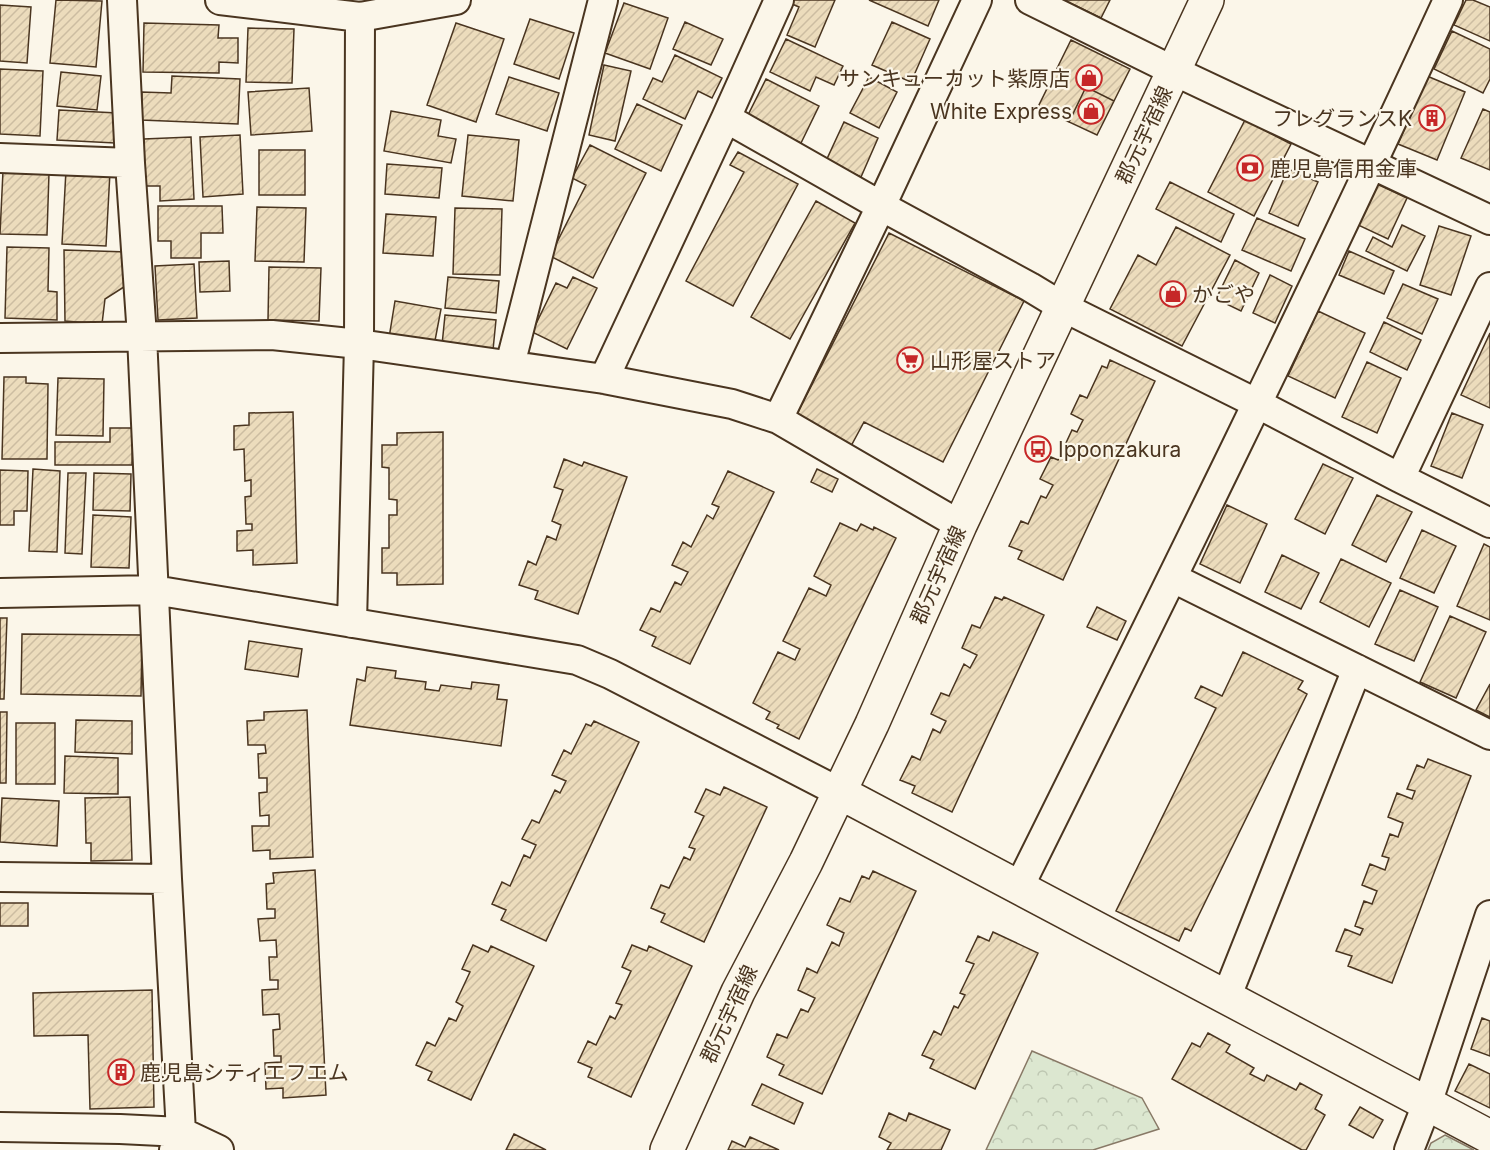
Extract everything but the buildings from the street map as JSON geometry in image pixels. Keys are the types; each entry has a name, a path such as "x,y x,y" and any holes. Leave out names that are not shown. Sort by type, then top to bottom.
{"street":[{"path":"122,0 142,336 177,1141"},
{"path":"220,0 360,17 456,0"},
{"path":"510,365 603,0"},
{"path":"604,379 779,0"},
{"path":"778,418 977,0"},
{"path":"1030,0 1490,220"},
{"name":"郡元宇宿線","path":"668,1150 738,992 806,862 872,724 960,525 1207,0"},
{"path":"1019,887 1173,578 1372,165 1448,0"},
{"path":"352,623 359,344 360,17"},
{"path":"726,118 1063,307 1490,523"},
{"path":"0,158 130,163"},
{"path":"1400,478 1490,287"},
{"path":"0,338 272,335 359,344 604,379 732,404 778,418 960,525"},
{"path":"1173,578 1490,735"},
{"path":"0,593 154,590 577,660 610,674 839,792 1490,1137"},
{"path":"1226,998 1357,669"},
{"path":"0,877 166,879"},
{"path":"1409,1150 1427,1104 1488,924"},
{"path":"0,1127 120,1129 177,1141 208,1144 219,1150"}],"green space":[{"path":"1032,1051 1142,1098 1159,1129 1093,1150 986,1150"},
{"path":"1445,1135 1474,1150 1428,1150 1431,1143"}],"place":[{"name":"サンキューカット紫原店","path":"1089,78"},
{"name":"White Express","path":"1091,111"},
{"name":"フレグランスK","path":"1432,118"},
{"name":"鹿児島信用金庫","path":"1250,168"},
{"name":"かごや","path":"1173,294"},
{"name":"山形屋ストア","path":"910,360"},
{"name":"Ipponzakura","path":"1038,449"},
{"name":"鹿児島シティエフエム","path":"121,1072"}]}
